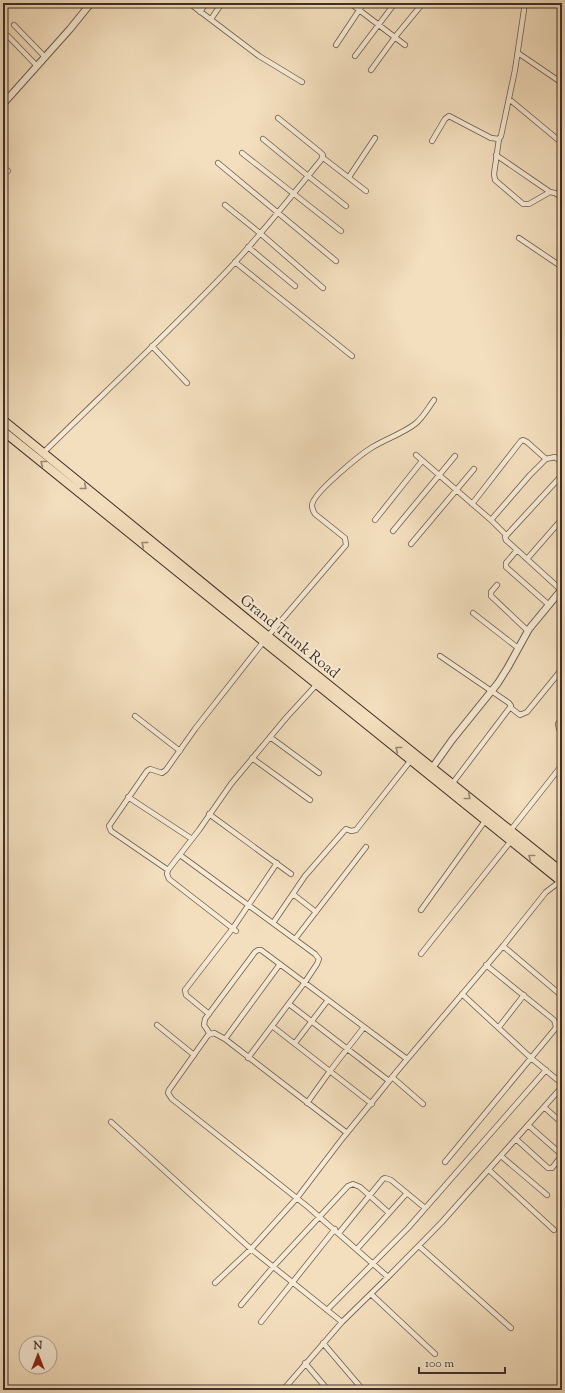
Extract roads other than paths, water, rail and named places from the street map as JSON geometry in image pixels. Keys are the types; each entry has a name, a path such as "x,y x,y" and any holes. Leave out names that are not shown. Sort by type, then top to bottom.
{"highway":[{"name":"Grand Trunk Road","path":"3,420 44,452 69,475 266,639 430,771 485,820 562,879"},
{"name":"Grand Trunk Road","path":"3,431 257,631"},
{"name":"Grand Trunk Road","path":"320,682 411,760 452,784 510,831 562,879"}],"street":[{"path":"3,104 89,6 82,3"},
{"path":"188,3 259,56 302,82"},
{"path":"200,12 206,3"},
{"path":"211,19 222,3"},
{"path":"350,3 405,45"},
{"path":"336,45 364,3"},
{"path":"355,56 395,3"},
{"path":"371,70 395,37 423,3"},
{"path":"525,3 518,53 509,99 502,133 498,138 494,174 495,180 521,203 528,204 550,192"},
{"path":"14,25 45,57"},
{"path":"8,36 37,66"},
{"path":"518,53 562,82"},
{"path":"509,99 562,143"},
{"path":"432,141 445,119 449,116 491,138 498,138"},
{"path":"278,118 320,152 322,157 366,191"},
{"path":"263,138 346,206"},
{"path":"349,177 375,138"},
{"path":"242,153 341,231"},
{"path":"496,155 550,192 555,193 562,198"},
{"path":"44,452 181,318 235,262 261,234 322,157"},
{"path":"218,163 336,261"},
{"path":"3,167 8,171"},
{"path":"225,205 323,288"},
{"path":"519,238 562,267"},
{"path":"248,247 294,286"},
{"path":"235,262 352,356"},
{"path":"152,346 187,382"},
{"path":"168,870 110,830 110,824 148,769 164,773 232,680 346,544 345,538 315,514 312,506 316,498 338,475 360,456 380,442 416,424 434,400"},
{"path":"472,504 521,441 523,440 527,442 546,459"},
{"path":"416,455 438,476 490,520 506,535 506,540 561,589 528,631 508,667 492,690 452,740 430,771"},
{"path":"393,531 455,456"},
{"path":"490,520 546,459 554,457 562,462"},
{"path":"375,520 422,461"},
{"path":"411,544 474,469"},
{"path":"506,535 562,475"},
{"path":"527,559 562,519"},
{"path":"517,550 506,563 506,567 549,606"},
{"path":"497,585 491,592 491,596 528,631"},
{"path":"473,613 518,648"},
{"path":"440,656 510,703 511,708 520,714 527,712 562,669"},
{"path":"234,929 169,879 167,874 168,870 192,839 230,784 320,682"},
{"path":"452,784 511,708"},
{"path":"135,716 180,751"},
{"path":"562,718 558,724 559,729 562,731"},
{"path":"270,737 319,773"},
{"path":"252,758 310,800"},
{"path":"273,923 305,876 346,829 351,831 356,830 411,760"},
{"path":"510,831 562,764"},
{"path":"128,797 192,839"},
{"path":"209,814 291,874"},
{"path":"421,910 485,820"},
{"path":"421,954 511,841"},
{"path":"295,939 366,846"},
{"path":"180,855 295,939 315,954 319,959 305,982 248,1058"},
{"path":"209,1014 186,995 185,990 234,929 277,863"},
{"path":"215,1283 251,1249 298,1198 390,1079 486,964 503,946 546,892 562,879"},
{"path":"293,894 316,912"},
{"path":"503,946 562,996"},
{"path":"210,1034 204,1025 205,1019 258,950 264,951 407,1059"},
{"path":"225,1040 280,964"},
{"path":"445,1162 555,1029 556,1022 554,1020 486,964"},
{"path":"283,1390 342,1322 442,1222 560,1089 561,1084 462,994"},
{"path":"498,1027 524,995"},
{"path":"295,1043 328,1000"},
{"path":"289,1004 347,1049 423,1104"},
{"path":"157,1025 194,1055"},
{"path":"272,1026 372,1104"},
{"path":"307,1103 364,1027"},
{"path":"210,1034 216,1034 225,1040 348,1133"},
{"path":"210,1034 169,1090 169,1096 298,1198 388,1277"},
{"path":"327,1310 425,1208 546,1070"},
{"path":"544,1107 562,1123"},
{"path":"111,1122 251,1249 342,1322"},
{"path":"516,1139 548,1168 552,1168 562,1155 528,1125"},
{"path":"501,1156 547,1195"},
{"path":"489,1170 554,1230"},
{"path":"261,1322 292,1282 385,1178 390,1180 425,1208"},
{"path":"241,1305 273,1267 345,1188 353,1184 360,1187 389,1213"},
{"path":"357,1249 407,1193"},
{"path":"419,1246 511,1328"},
{"path":"371,1294 435,1354"},
{"path":"323,1343 363,1390"},
{"path":"305,1363 328,1390"}]}
